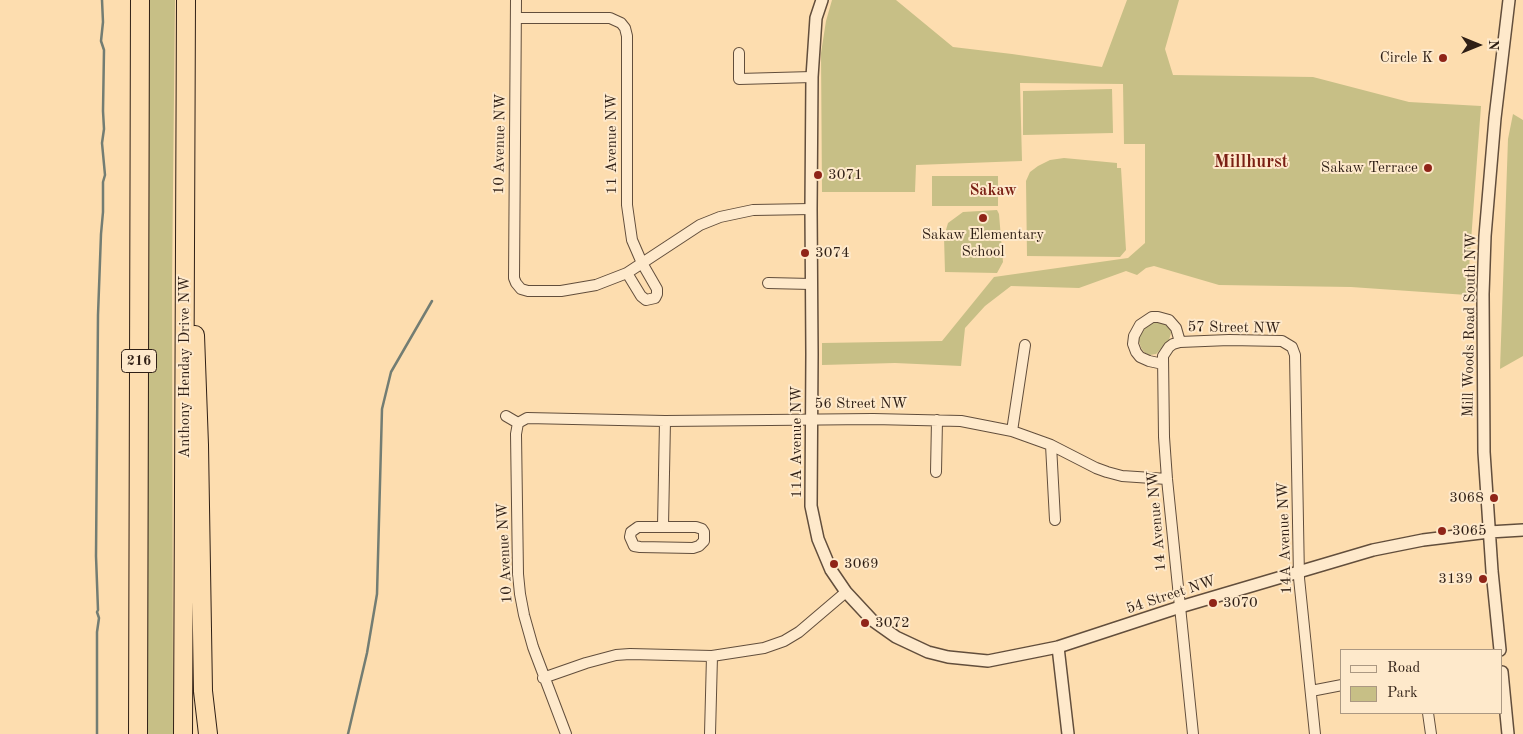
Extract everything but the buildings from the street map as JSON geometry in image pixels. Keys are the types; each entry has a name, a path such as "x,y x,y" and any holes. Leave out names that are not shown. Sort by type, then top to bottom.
{"highway":[{"name":"216","path":"137,730 140,0"},
{"name":"Anthony Henday Drive NW","path":"183,734 186,0"},
{"path":"185,253 196,347 203,691 208,734"},
{"path":"184,626 191,663 192,734"}],"street":[{"name":"10 Avenue NW","path":"516,0 514,278 518,286 528,291 561,291 596,285 627,273"},
{"name":"11A Avenue NW","path":"822,0 816,18 812,77 811,506 818,539 830,570 846,592"},
{"name":"Mill Woods Road South NW","path":"1500,649 1489,532 1484,419 1483,294 1485,236 1495,118 1509,0"},
{"name":"11 Avenue NW","path":"517,18 610,18 621,23 625,28 627,36 627,205 632,240 642,264 657,289 655,298 646,300 641,296 627,273"},
{"path":"738,53 739,79 812,77"},
{"path":"627,273 700,225 720,217 753,210 811,209"},
{"path":"768,283 811,284"},
{"name":"57 Street NW","path":"1180,342 1178,332 1173,324 1162,317 1155,317 1148,319 1137,329 1133,344 1140,357 1149,361 1163,360 1168,347 1180,342 1229,340 1282,341 1288,344"},
{"name":"14A Avenue NW","path":"1288,344 1296,355 1299,571 1315,734"},
{"path":"1012,430 1025,345"},
{"name":"14 Avenue NW","path":"1163,360 1164,437 1167,479 1193,734"},
{"path":"506,416 518,423"},
{"name":"56 Street NW","path":"518,423 527,418 665,421 811,419 961,421 1012,430 1051,445 1096,468 1122,476 1167,479"},
{"path":"936,420 936,472"},
{"path":"663,526 665,421"},
{"name":"10 Avenue NW","path":"518,423 516,434 520,587 528,631 566,734"},
{"path":"1051,445 1055,520"},
{"path":"663,526 696,527 704,532 704,542 693,548 640,547 634,546 631,542 631,532 638,527 663,526"},
{"name":"54 Street NW","path":"846,592 872,620 896,637 928,652 948,658 988,661 1058,646 1180,606 1351,555 1396,544 1489,532 1523,530"},
{"path":"544,678 586,663 630,654 712,656 764,648 784,641 800,632 846,592"},
{"path":"1058,646 1068,734"},
{"path":"710,734 712,656"},
{"path":"1503,682 1508,734"},
{"path":"1311,691 1340,685"},
{"path":"1428,714 1431,734"}],"green space":[{"path":"149,0 175,0 172,285 173,734 147,734"},
{"path":"832,0 896,0 953,47 1102,67 1127,0 1179,0 1165,49 1173,75 1313,77 1409,102 1481,106 1467,295 1351,287 1219,285 1154,266 1146,268 1137,275 1126,271 1079,288 1011,286 985,306 965,328 961,366 895,363 822,365 822,343 942,341 994,277 1128,258 1145,243 1145,144 1124,144 1123,84 1020,83 1022,161 916,165 915,192 822,192 821,53 826,21"},
{"path":"1112,89 1113,133 1023,135 1023,91"},
{"path":"1513,114 1523,120 1523,356 1500,369 1508,139"},
{"path":"1064,158 1117,163 1117,168 1121,168 1126,250 1120,257 1027,256 1026,181 1030,172 1038,166 1050,160"},
{"path":"932,176 998,176 998,206 932,206"},
{"path":"997,210 999,214 1003,262 997,273 945,272 944,237 948,223 963,212"},
{"path":"1153,322 1165,324 1171,333 1169,340 1159,351 1156,354 1150,355 1141,348 1139,341 1140,333"}],"waterway":[{"path":"97,734 97,632 99,618 97,612 96,556 98,315 103,182 105,175 102,143 104,129 104,50 101,41 103,22 102,0"},
{"path":"348,734 367,653 377,594 382,409 391,372 432,301"}],"place":[{"name":"Circle K","path":"1443,58"},
{"name":"Sakaw Terrace","path":"1428,168"},
{"name":"3071","path":"818,175"},
{"name":"Sakaw Elementary School","path":"983,218"},
{"name":"3074","path":"805,253"},
{"name":"3068","path":"1494,498"},
{"name":"3065","path":"1442,531"},
{"name":"3069","path":"834,564"},
{"name":"3139","path":"1483,579"},
{"name":"3070","path":"1213,603"},
{"name":"3072","path":"865,623"}],"district":[{"name":"Millhurst","path":"1251,162"},
{"name":"Sakaw","path":"993,191"}]}
